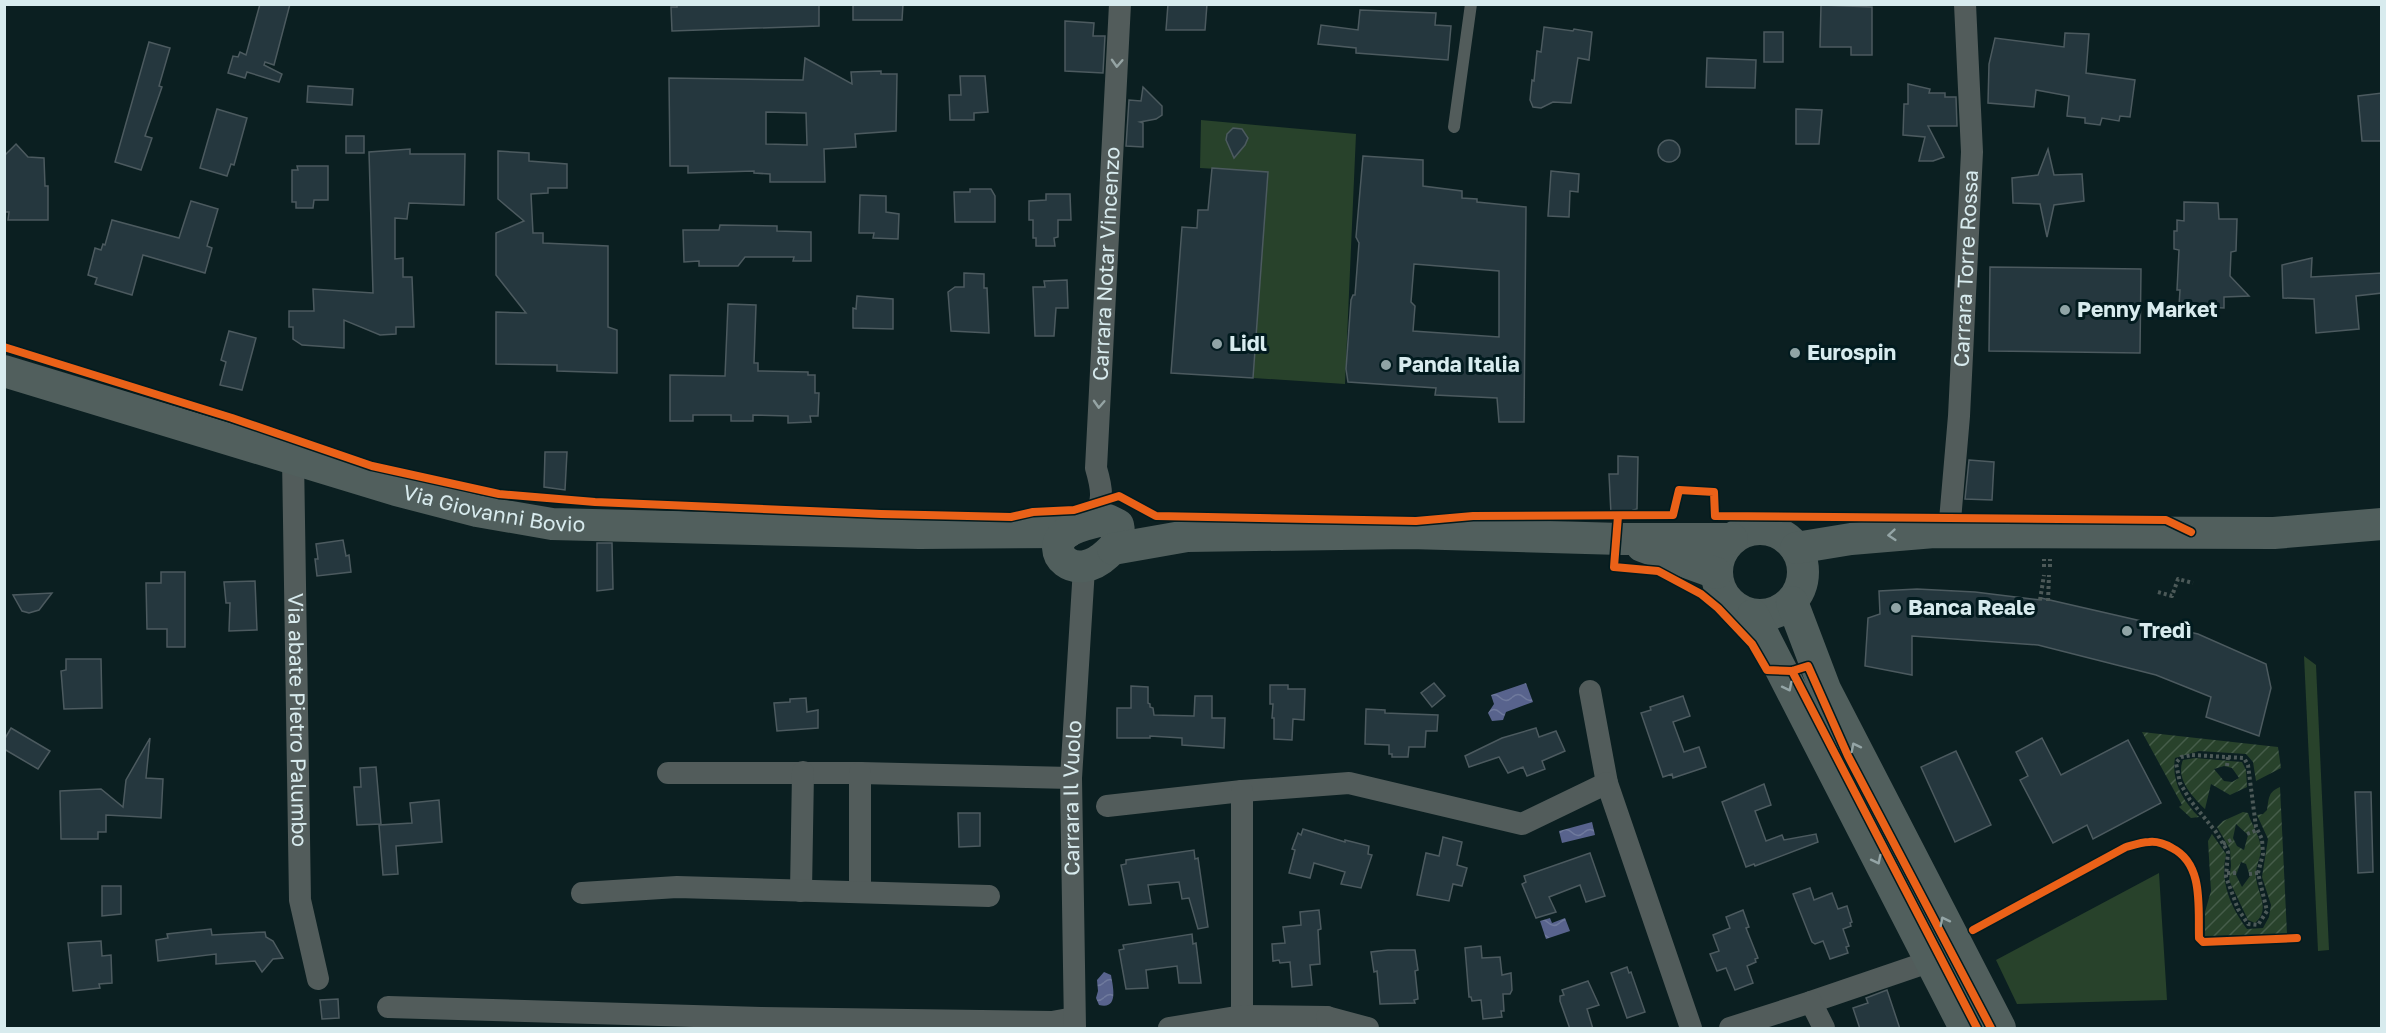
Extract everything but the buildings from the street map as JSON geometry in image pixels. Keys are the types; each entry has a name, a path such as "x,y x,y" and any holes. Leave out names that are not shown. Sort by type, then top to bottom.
{"main road":[{"name":"Via Giovanni Bovio","path":"4,371 396,490 477,511 552,524 1003,532 1090,542 1187,536 1410,533 1621,539"},
{"path":"1800,560 1851,539 1941,532 2274,533 2382,524"},
{"path":"1759,529 1773,531 1786,538 1800,560 1798,593 1792,602 1767,615 1753,615 1739,610 1727,601 1719,588 1716,573 1720,554 1732,539 1744,532 1759,529"},
{"path":"1621,539 1732,539"},
{"path":"1621,539 1716,573"},
{"path":"1792,602 1825,689 2000,1029"},
{"path":"1753,615 1965,1029"}],"street":[{"name":"Carrara Notar Vincenzo","path":"1090,542 1102,500 1102,489 1096,468 1120,4"},
{"name":"Carrara Torre Rossa","path":"1941,532 1959,416 1972,152 1965,4"},
{"name":"Via abate Pietro Palumbo","path":"292,458 300,900 318,979"},
{"name":"Carrara Il Vuolo","path":"1075,1023 1071,778 1090,542"},
{"path":"1590,691 1607,783 1691,1029"},
{"path":"668,773 803,772 1071,778"},
{"path":"801,891 803,772"},
{"path":"860,773 860,892"},
{"path":"1107,806 1242,791 1349,783 1522,824 1607,783"},
{"path":"1242,791 1242,1016"},
{"path":"582,893 676,887 989,896"},
{"path":"1730,1029 1894,973 1931,963 1959,950"},
{"path":"1811,1002 1824,1029"},
{"path":"388,1007 761,1023 1075,1023"},
{"path":"1169,1029 1242,1016 1328,1023 1368,1029"}],"lane":[{"path":"1454,127 1471,4"}],"path":[{"path":"2044,559 2044,567"},
{"path":"2050,559 2050,567"},
{"path":"2040,600 2044,575"},
{"path":"2048,601 2049,575"},
{"path":"2158,591 2172,596 2178,579 2193,584"},
{"path":"2192,755 2228,757 2244,758 2248,765 2257,830 2262,839 2264,854 2258,873 2266,900 2266,911 2258,926 2248,924 2230,892 2227,873 2228,852 2180,783 2176,762 2181,757 2192,755"},
{"path":"2227,766 2228,757"},
{"path":"2247,834 2257,830"},
{"path":"2223,844 2233,839"},
{"path":"2227,873 2236,873"},
{"path":"2249,874 2258,873"}],"green space":[{"path":"1201,120 1356,134 1345,384 1253,378 1268,172 1200,168"},
{"path":"2304,656 2316,665 2329,950 2318,951"},
{"path":"2142,732 2278,747 2281,768 2256,781 2253,762 2246,754 2199,751 2175,758 2177,783 2188,804 2199,817 2191,818 2179,807 2182,805"},
{"path":"2195,758 2242,762 2246,770 2247,787 2230,795 2211,784 2205,809 2183,781 2181,767 2183,760","holes":["2224,766 2232,768 2239,778 2232,782 2224,781 2214,769"]},
{"path":"2280,787 2287,934 2205,936 2205,912 2211,891 2208,841 2212,834 2226,854 2224,874 2228,893 2231,903 2247,929 2263,928 2269,917 2271,905 2262,877 2268,839 2257,815 2267,810 2271,793"},
{"path":"2243,812 2248,813 2259,839 2261,851 2256,875 2263,906 2260,918 2255,923 2248,920 2229,880 2230,849 2217,827 2223,821","holes":["2236,824 2248,835 2244,850 2237,846 2233,838","2241,862 2246,864 2250,876 2242,887 2236,875"]},
{"path":"2159,873 2167,1000 2017,1004 1996,960"}],"water":[{"path":"1526,683 1533,702 1506,712 1503,720 1492,721 1488,713 1494,704 1491,695"},
{"path":"1592,822 1595,835 1562,843 1559,831"},
{"path":"1550,918 1552,923 1565,918 1570,931 1546,939 1540,921"},
{"path":"1104,972 1111,975 1113,991 1112,1001 1105,1006 1099,1005 1096,998 1097,980"}],"cycle path":[{"path":"4,347 232,418 372,466 499,494 595,502 1011,517 1033,512 1074,510 1119,496 1156,516 1416,521 1473,516 1673,515 1679,490 1714,492 1715,516 2166,520 2191,532"},
{"path":"1618,516 1614,567 1658,571 1701,594 1718,608 1752,644 1767,670 1792,671 1808,666 1848,756 1991,1028"},
{"path":"1792,671 1977,1028"},
{"path":"1973,930 2126,847 2152,842 2172,848 2190,864 2197,887 2199,938 2203,942 2297,938"}],"place":[{"name":"Penny Market","path":"2065,310"},
{"name":"Lidl","path":"1217,344"},
{"name":"Eurospin","path":"1795,353"},
{"name":"Panda Italia","path":"1386,365"},
{"name":"Banca Reale","path":"1896,608"},
{"name":"Tredì","path":"2127,631"}]}
